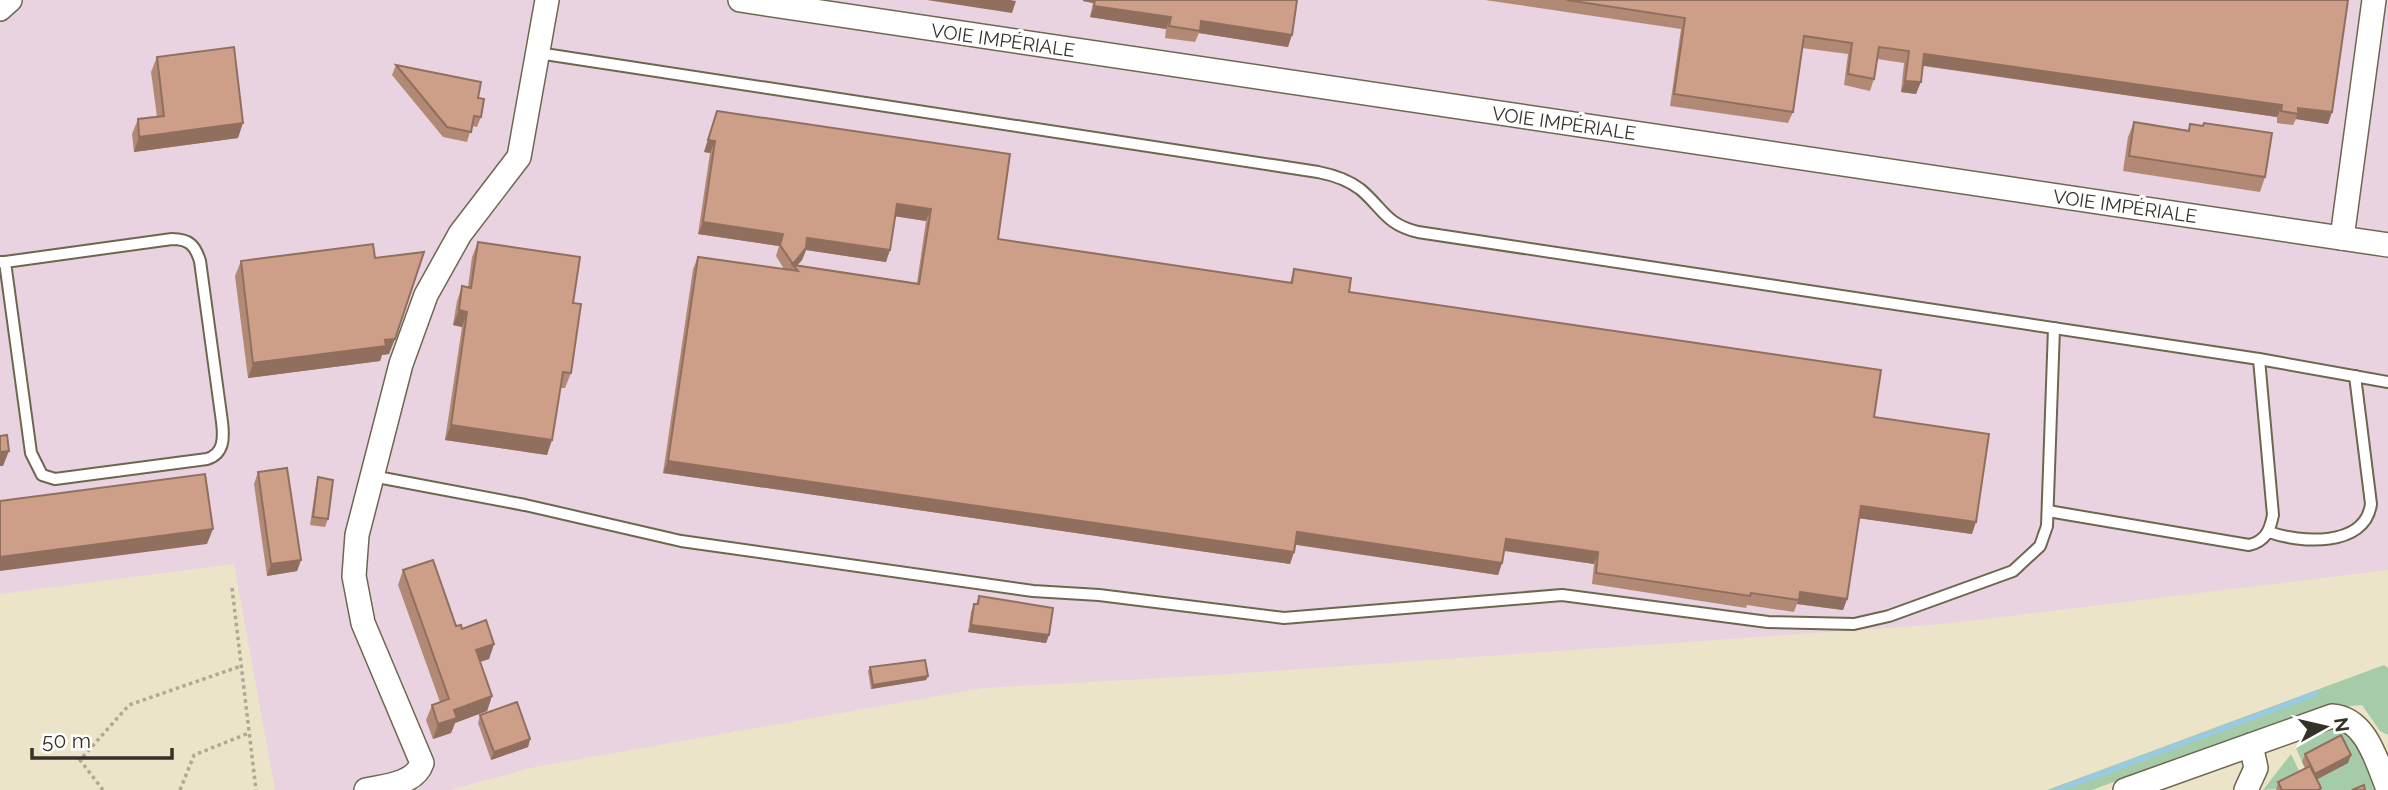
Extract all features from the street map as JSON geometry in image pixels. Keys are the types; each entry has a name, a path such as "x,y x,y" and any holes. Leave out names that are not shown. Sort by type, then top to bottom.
{"street":[{"path":"0,9 10,0"},
{"path":"366,790 402,781 417,772 422,763 369,639 356,592 355,547 401,364 426,295 460,234 519,157 547,0"},
{"name":"VOIE IMPÉRIALE","path":"740,0 2388,245"},
{"path":"2342,238 2374,0"},
{"path":"2125,790 2325,717 2346,718 2362,733 2388,789"},
{"path":"2246,790 2256,768 2251,745"}],"lane":[{"path":"538,53 1318,172 1347,180 1367,195 1386,219 1418,232 2259,359 2388,382"},
{"path":"172,239 188,241 193,245 200,261 222,422 222,445 217,455 207,459 55,479 42,475 31,453 3,262 172,239"},
{"path":"372,476 525,506 681,541 1021,590 1099,595 1284,618 1562,594 1768,622 1854,624 1889,616 2013,571 2040,546 2047,526 2048,511 2054,328"},
{"path":"2048,511 2249,545 2257,543 2269,532 2273,515 2259,359"},
{"path":"2269,532 2290,539 2325,540 2358,528 2369,516 2371,504 2355,376"}],"path":[{"path":"232,588 257,790"},
{"path":"103,790 80,760 129,705 241,666"},
{"path":"180,790 194,755 249,733"}],"shaded area":[{"path":"0,0 2388,0 2388,570 1943,624 1231,674 983,688 535,767 449,790 275,790 234,564 0,594"}],"green space":[{"path":"2384,665 2388,668 2388,735 2380,731 2362,705 2311,710 2092,790 2047,790"},
{"path":"2342,726 2353,736 2375,790 2316,790 2312,782 2328,748 2302,762 2296,748 2300,742"},
{"path":"2291,754 2307,787 2263,790"}],"building":[{"path":"1095,0 1297,0 1292,35 1201,21 1200,31 1169,26 1171,17 1094,6"},
{"path":"1567,0 2348,0 2332,112 2298,108 2298,114 2281,111 2282,105 1924,54 1921,82 1905,81 1909,51 1879,47 1874,79 1848,74 1852,43 1804,36 1793,112 1674,94 1685,18"},
{"path":"234,47 243,123 139,137 138,119 164,116 157,57"},
{"path":"396,65 481,82 478,98 484,99 481,117 474,116 471,132 447,127"},
{"path":"717,111 1010,154 998,239 1292,283 1294,269 1351,278 1349,292 1881,370 1874,417 1989,434 1976,522 1861,506 1847,599 1800,592 1799,600 1751,593 1750,596 1596,573 1598,552 1506,539 1502,563 1297,532 1294,552 668,461 698,257 798,271 793,265 919,284 931,209 897,204 890,250 807,238 806,248 793,264 780,245 783,234 703,222 715,141 708,140"},
{"path":"2134,122 2189,131 2190,124 2203,126 2204,123 2272,133 2265,177 2129,156"},
{"path":"478,242 580,257 573,303 581,304 571,373 563,372 552,440 451,425 467,312 459,310 462,286 471,288"},
{"path":"373,244 375,258 424,252 395,339 385,340 386,346 253,363 241,261"},
{"path":"7,435 9,451 0,452 0,436"},
{"path":"287,468 301,560 271,564 258,472"},
{"path":"205,474 213,529 0,557 0,501"},
{"path":"318,477 333,480 328,519 313,517"},
{"path":"433,560 456,626 461,625 462,629 486,620 494,644 476,650 492,696 454,710 457,718 438,724 432,705 449,699 403,570"},
{"path":"979,596 1053,608 1049,635 971,625 974,604 978,604"},
{"path":"925,660 928,676 873,685 870,667"},
{"path":"517,702 530,739 494,752 480,715"},
{"path":"2341,735 2351,755 2315,774 2305,754"},
{"path":"2310,766 2321,788 2282,790 2278,782"},
{"path":"2364,785 2365,790 2352,790"}],"waterway":[{"path":"2057,790 2315,694"}]}
